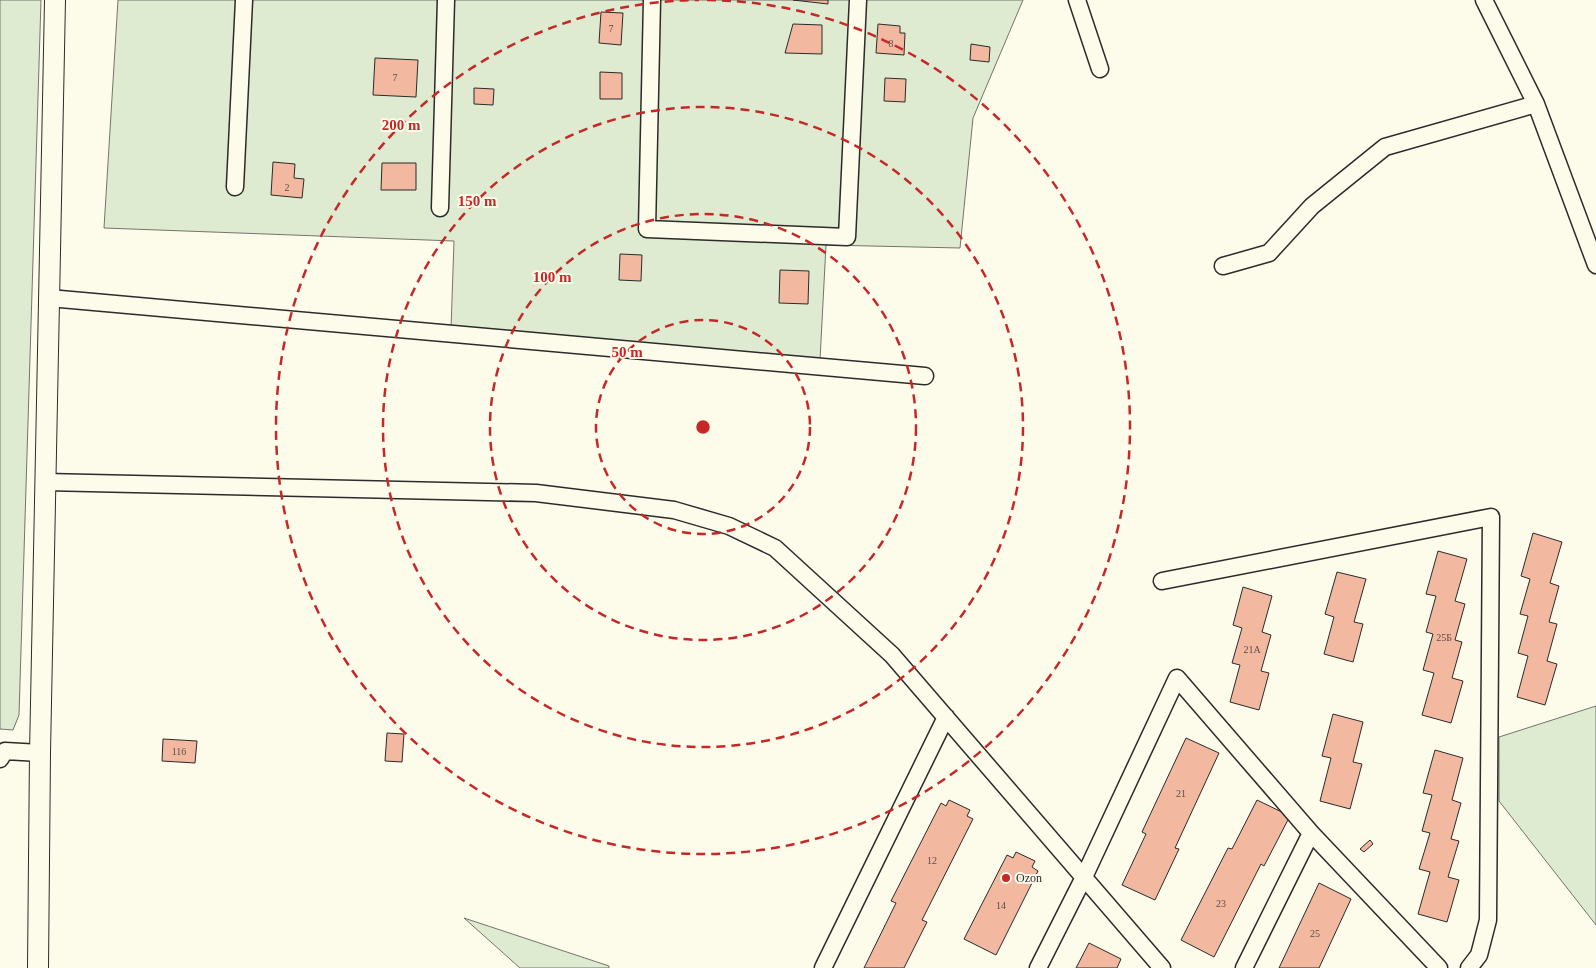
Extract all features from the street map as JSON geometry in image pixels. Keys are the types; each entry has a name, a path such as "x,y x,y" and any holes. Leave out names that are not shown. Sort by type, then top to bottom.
{"main road":[{"path":"38,968 40,753 55,0"}],"street":[{"path":"236,187 244,0"},
{"path":"440,208 446,0"},
{"path":"652,0 647,229 847,237 858,0"},
{"path":"1077,0 1100,69"},
{"path":"1484,0 1536,104 1596,265"},
{"path":"1223,266 1269,253 1312,206 1385,146 1536,104"},
{"path":"49,298 925,376"},
{"path":"45,482 536,493 674,510 730,526 775,548 892,655 1162,968"},
{"path":"1162,581 1491,517 1488,920 1479,955 1469,968"},
{"path":"1038,968 1084,877 1177,678 1311,833 1439,968"},
{"path":"823,968 946,717"},
{"path":"2,754 40,753"},
{"path":"1244,968 1311,833"}],"green space":[{"path":"0,0 41,0 19,715 13,730 0,729"},
{"path":"118,0 1023,0 973,118 960,248 826,245 820,360 451,329 454,241 104,228"},
{"path":"1596,706 1596,925 1499,801 1499,737"},
{"path":"464,918 609,966 609,968 520,968"}],"building":[{"path":"793,0 828,0 828,4"},
{"path":"601,12 623,13 621,45 599,43"},
{"path":"793,24 822,25 822,54 785,53"},
{"path":"878,24 900,26 900,33 905,33 904,55 876,53"},
{"path":"971,44 990,47 989,62 970,60"},
{"path":"375,58 418,60 416,97 373,95"},
{"path":"600,72 622,73 622,99 600,99"},
{"path":"885,78 906,79 905,102 884,101"},
{"path":"474,88 494,89 493,105 474,104"},
{"path":"273,162 295,164 294,178 304,179 302,198 271,195"},
{"path":"382,163 416,163 416,190 381,190"},
{"path":"620,254 642,255 641,281 619,280"},
{"path":"780,270 809,271 808,304 779,303"},
{"path":"1533,533 1562,542 1550,583 1559,586 1549,622 1557,624 1547,661 1557,664 1545,705 1517,697 1528,656 1518,653 1528,616 1520,614 1530,579 1521,576"},
{"path":"1438,551 1467,559 1455,601 1465,604 1455,640 1462,642 1452,678 1463,681 1451,723 1422,715 1434,673 1423,670 1433,634 1426,632 1436,596 1426,594"},
{"path":"1337,572 1366,579 1354,622 1363,624 1353,662 1324,654 1334,617 1325,614"},
{"path":"1243,587 1272,596 1262,632 1271,635 1261,671 1269,673 1259,710 1230,702 1240,665 1232,663 1242,628 1233,625"},
{"path":"1333,714 1363,722 1353,762 1362,764 1350,809 1320,801 1331,758 1322,756"},
{"path":"387,733 404,734 402,762 385,761"},
{"path":"1186,738 1219,753 1175,848 1179,849 1155,900 1122,885 1146,834 1142,832"},
{"path":"163,739 197,741 195,763 162,761"},
{"path":"1435,750 1463,758 1452,800 1461,803 1451,839 1459,841 1448,877 1459,880 1447,922 1418,914 1430,872 1419,869 1430,833 1422,831 1432,795 1423,793"},
{"path":"949,800 970,810 967,816 973,819 922,920 927,922 904,968 864,968 896,903 891,901 941,803 946,806"},
{"path":"1257,800 1290,816 1264,866 1261,864 1214,957 1181,940 1228,848 1232,849"},
{"path":"1370,840 1373,844 1364,852 1360,849"},
{"path":"1016,852 1035,861 1032,867 1038,871 996,955 964,939 1007,855 1013,858"},
{"path":"1319,883 1351,899 1319,968 1279,968"},
{"path":"1089,943 1121,959 1117,968 1076,968"}],"place":[{"name":"Ozon","path":"1006,878"}]}
